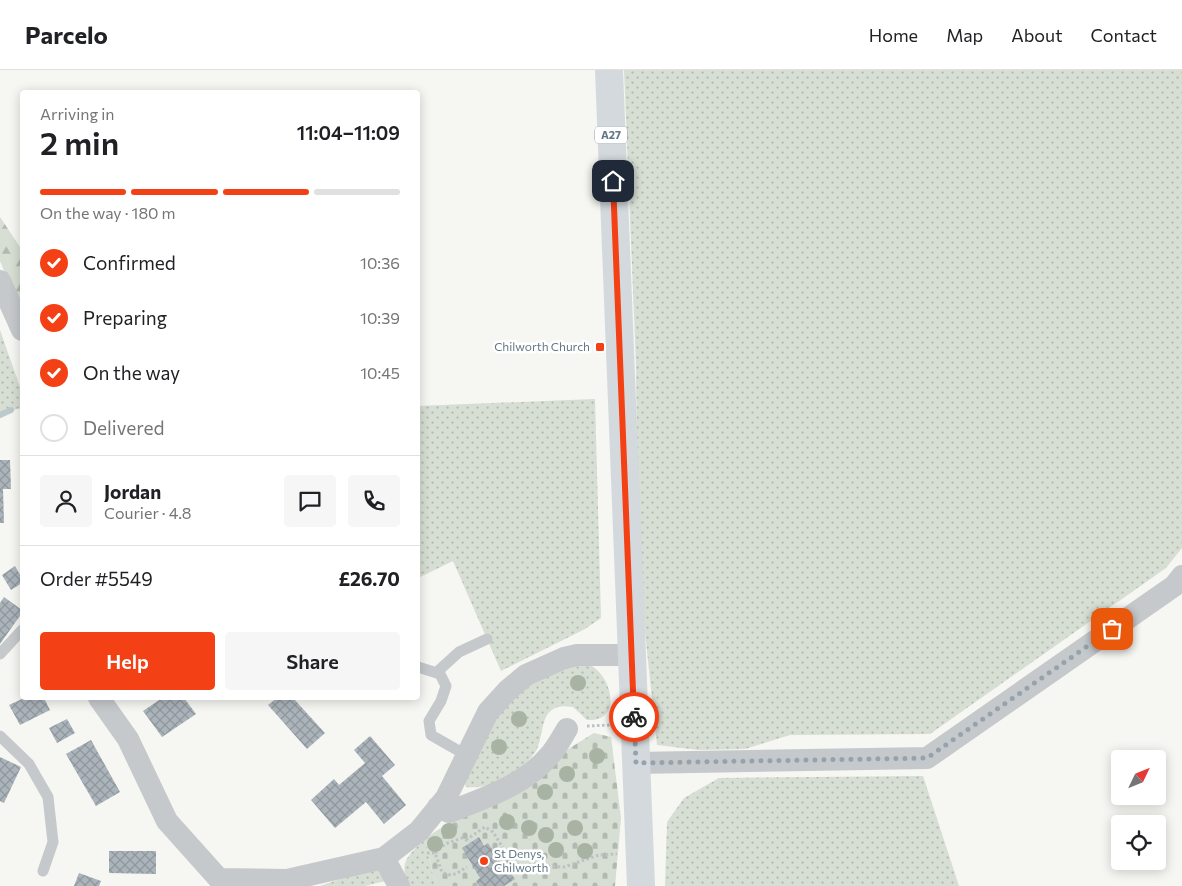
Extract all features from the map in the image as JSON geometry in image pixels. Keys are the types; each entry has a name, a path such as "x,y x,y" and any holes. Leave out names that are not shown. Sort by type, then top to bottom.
{"main road":[{"name":"A27","path":"608,70 641,886"}],"street":[{"path":"0,281 20,326"},
{"path":"636,763 927,758 1174,586 1182,576"},
{"path":"100,700 128,740 167,821 213,883 287,880 384,858 419,831 446,798 488,712 508,690 526,675 555,661 577,655 632,655"},
{"path":"438,807 449,812 517,782 532,773 552,754 567,729"},
{"path":"384,858 399,886"}],"lane":[{"path":"0,654 20,632"},
{"path":"437,672 459,652 487,639"},
{"path":"420,668 440,674 446,686 441,700 429,721 431,735 466,755"},
{"path":"0,736 29,764 48,798 53,842 43,870"}],"path":[{"path":"567,729 605,724 634,730"},
{"path":"419,854 435,853 452,840 462,838 468,841 485,827 493,832 514,864 564,867 598,855 640,856"},
{"path":"435,853 442,872 448,876 456,874 467,867"}],"green space":[{"path":"624,70 1182,70 1182,548 1166,568 930,734 790,735 745,749 698,750 657,745 638,567 636,364"},
{"path":"0,217 20,247 20,307 0,261"},
{"path":"0,330 20,387 20,408 0,413"},
{"path":"595,399 601,618 585,629 501,671 453,561 420,577 420,406"},
{"path":"588,664 603,677 608,687 610,706 606,714 599,719 587,720 573,707 561,706 553,709 545,720 536,751 523,766 505,778 486,786 466,787 464,781 488,726 539,672"},
{"path":"594,733 611,737 621,818 615,886 439,886 433,875 425,838"},
{"path":"923,776 959,886 665,886 667,822 684,798 719,778"},
{"path":"425,838 433,875 439,886 408,886 404,870 405,864 410,855"},
{"path":"378,866 389,880 365,886 320,886"}],"building":[{"path":"0,460 10,460 11,489 3,489 4,523 0,523"},
{"path":"15,566 20,575 20,584 11,590 2,575"},
{"path":"4,597 20,609 20,616 0,644 0,603"},
{"path":"20,700 45,700 50,710 20,725 9,705"},
{"path":"159,700 186,700 196,714 162,737 143,711"},
{"path":"274,700 295,700 325,733 307,749 268,705"},
{"path":"67,719 75,733 57,743 49,728"},
{"path":"370,736 395,765 382,776 406,805 384,824 366,802 335,828 311,800 334,779 339,785 365,763 354,750"},
{"path":"91,740 120,792 96,806 66,754"},
{"path":"0,757 21,767 4,803 0,801"},
{"name":"St Denys, Chilworth","path":"479,837 484,846 488,843 501,863 508,858 517,872 512,875 515,879 504,886 479,886 476,881 480,878 462,848"},
{"path":"109,851 156,851 156,874 109,873"},
{"path":"79,873 101,881 99,886 74,886"}],"waterway":[{"path":"0,415 11,410"}],"way so far":[{"path":"634,717 636,763 927,758 1112,629"}],"place":[{"name":"Chilworth Church","path":"600,347"},
{"name":"St Denys, Chilworth","path":"484,861"}],"route":[{"path":"613,181 626,473 634,717"}]}
